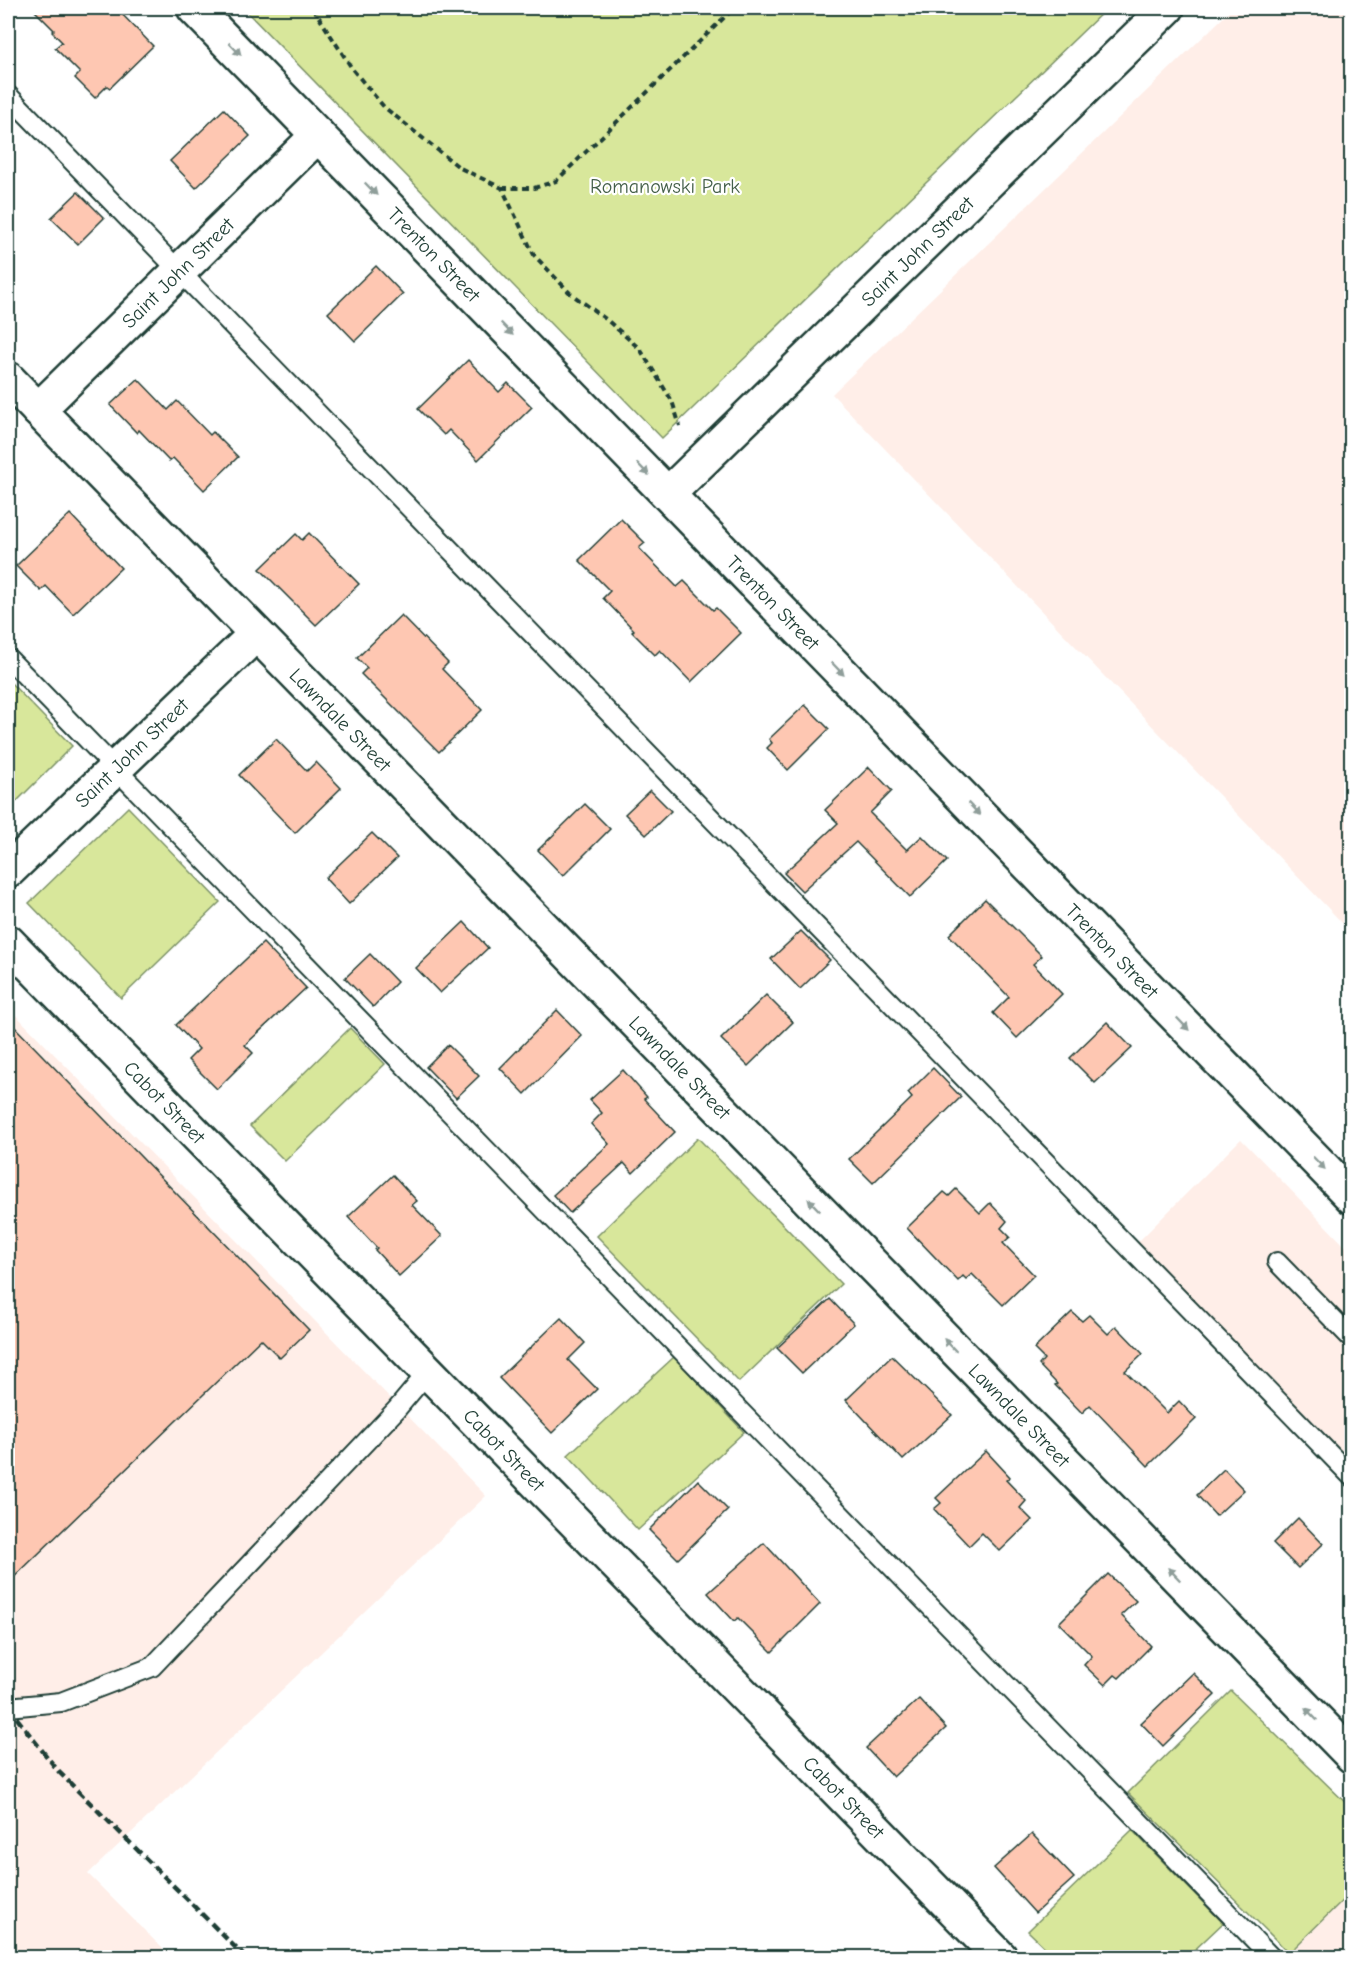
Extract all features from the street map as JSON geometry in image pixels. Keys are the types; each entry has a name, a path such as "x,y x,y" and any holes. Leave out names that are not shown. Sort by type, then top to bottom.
{"street":[{"name":"Trenton Street","path":"194,8 1352,1197"},
{"name":"Saint John Street","path":"668,494 1167,8"},
{"name":"Saint John Street","path":"38,410 318,135"},
{"name":"Lawndale Street","path":"8,379 1352,1756"},
{"name":"Saint John Street","path":"8,871 256,634"},
{"name":"Cabot Street","path":"8,942 1001,1958"}],"lane":[{"path":"8,95 1352,1477"},
{"path":"8,658 1272,1958"},
{"path":"1277,1262 1352,1340"},
{"path":"8,1707 61,1702 152,1667 396,1410 428,1372"}],"path":[{"path":"313,8 353,70 384,107 460,168 502,188 534,188 556,181 734,8"},
{"path":"502,188 534,255 570,293 607,320 640,349 672,400 680,426"}],"shaded area":[{"path":"1233,8 1351,8 1351,932 832,394"},
{"path":"8,1007 486,1496 88,1874 171,1957 8,1957"},
{"path":"1241,1139 1351,1252 1351,1461 1137,1243"},
{"path":"1351,1892 1351,1957 1294,1957 1289,1953"}],"green space":[{"name":"Romanowski Park","path":"243,8 1107,8 662,438"},
{"path":"8,680 72,746 8,810"},
{"path":"128,807 220,902 121,998 29,903"},
{"path":"350,1028 385,1064 285,1161 250,1126"},
{"path":"698,1138 841,1284 739,1382 597,1236"},
{"path":"674,1357 744,1432 638,1530 568,1455"},
{"path":"1231,1691 1351,1808 1351,1892 1289,1953 1128,1793"},
{"path":"1132,1830 1223,1923 1187,1957 1055,1957 1028,1931"}],"building":[{"path":"32,8 116,8 153,46 110,88 107,86 95,98 75,78 80,73 55,48 62,42 52,32 54,30"},
{"path":"224,109 250,136 196,188 170,161"},
{"path":"78,192 104,218 78,244 51,218"},
{"path":"376,266 403,294 355,341 328,313"},
{"path":"468,360 499,392 508,383 532,407 478,460 449,430 444,435 418,409"},
{"path":"138,379 168,410 177,401 210,435 213,432 238,457 204,490 173,458 169,461 139,430 137,433 110,405"},
{"path":"70,514 121,568 73,614 46,586 41,591 16,566"},
{"path":"621,519 645,543 639,548 677,587 684,581 713,610 716,608 741,633 691,682 660,650 655,655 632,632 634,630 603,598 610,591 579,560"},
{"path":"309,533 359,584 316,625 260,569 296,534 302,540"},
{"path":"401,615 448,663 442,669 482,710 439,752 361,674 367,668 357,658"},
{"path":"805,705 829,729 788,770 767,748 772,743 769,739"},
{"path":"276,739 307,771 316,762 341,788 295,833 239,775"},
{"path":"869,767 892,791 870,813 907,850 922,836 947,861 910,897 856,842 802,891 784,873 838,823 825,810"},
{"path":"650,790 671,811 646,835 625,814"},
{"path":"585,804 610,829 563,876 538,850"},
{"path":"372,833 397,858 349,904 325,878"},
{"path":"985,899 1042,956 1033,964 1062,994 1017,1038 993,1013 1009,997 949,935"},
{"path":"464,922 488,948 440,993 416,968"},
{"path":"801,931 830,960 800,989 771,959"},
{"path":"263,943 306,988 245,1045 253,1053 217,1089 188,1060 199,1049 176,1025"},
{"path":"370,954 397,982 373,1007 345,978"},
{"path":"766,995 793,1022 748,1066 721,1039"},
{"path":"557,1010 582,1036 525,1094 500,1068"},
{"path":"8,1020 309,1330 280,1358 261,1339 8,1583"},
{"path":"1107,1022 1132,1048 1095,1083 1070,1058"},
{"path":"448,1045 479,1076 456,1098 426,1067"},
{"path":"933,1068 961,1097 873,1183 849,1159 912,1098 908,1093"},
{"path":"623,1070 647,1097 644,1099 675,1132 633,1173 624,1163 570,1213 553,1195 609,1144 591,1124 602,1113 590,1100"},
{"path":"393,1175 417,1201 412,1205 442,1236 399,1276 348,1217"},
{"path":"956,1189 980,1213 990,1203 1007,1221 1001,1228 1010,1237 1003,1243 1034,1275 1003,1305 972,1274 966,1279 963,1276 958,1281 907,1228 944,1192 949,1196"},
{"path":"830,1299 854,1324 802,1373 777,1348"},
{"path":"1072,1312 1082,1321 1089,1315 1108,1334 1116,1326 1143,1354 1125,1371 1167,1413 1179,1401 1196,1419 1148,1466 1090,1405 1082,1413 1039,1365 1044,1359 1034,1349"},
{"path":"561,1318 585,1343 568,1360 597,1389 552,1433 499,1378"},
{"path":"892,1356 952,1415 903,1460 846,1400"},
{"path":"986,1451 1010,1477 1006,1480 1026,1501 1020,1508 1032,1520 1000,1551 982,1533 969,1546 934,1509 941,1503 936,1498"},
{"path":"1224,1469 1244,1490 1216,1516 1197,1495"},
{"path":"698,1480 728,1510 678,1559 649,1530"},
{"path":"1298,1518 1323,1544 1298,1568 1273,1543"},
{"path":"764,1543 820,1604 772,1652 738,1618 734,1621 708,1593"},
{"path":"1108,1574 1136,1601 1121,1615 1151,1646 1119,1678 1115,1675 1105,1685 1084,1665 1092,1656 1059,1623"},
{"path":"1193,1673 1215,1695 1163,1746 1141,1723"},
{"path":"919,1699 946,1728 893,1777 866,1748"},
{"path":"1032,1834 1074,1878 1035,1913 994,1868"}],"railway":[{"path":"8,1707 59,1772 246,1958"}]}
